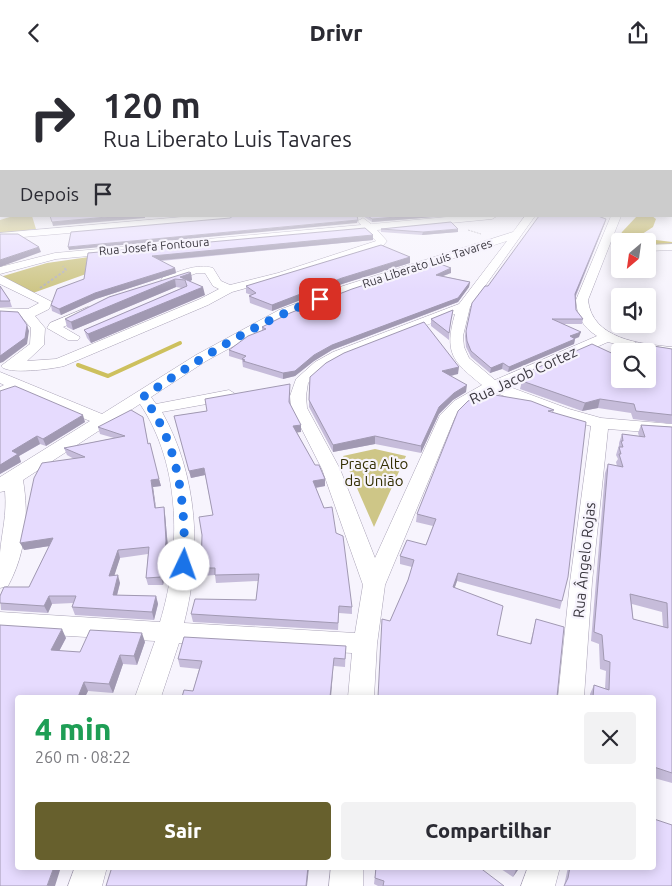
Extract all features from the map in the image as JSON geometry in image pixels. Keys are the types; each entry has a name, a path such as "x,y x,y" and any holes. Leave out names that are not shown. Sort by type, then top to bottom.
{"street":[{"path":"0,236 49,239 222,217"},
{"path":"5,367 51,365 204,302 228,289 375,246 382,241 361,217"},
{"name":"Rua Josefa Fontoura","path":"49,239 369,227 481,217"},
{"path":"529,217 464,307 457,325 457,347 463,359 475,372 494,386 600,423 672,429"},
{"path":"612,218 608,249 581,308 589,325 607,337 672,351"},
{"name":"Rua Liberato Luis Tavares","path":"7,482 105,421 148,403 208,354 284,313 346,289 517,235"},
{"path":"0,271 49,239"},
{"path":"656,248 672,247"},
{"path":"156,284 190,272 204,270 211,272 217,283 228,289"},
{"path":"0,279 46,302 44,306 28,314"},
{"path":"92,349 54,328 54,326 103,304"},
{"path":"282,385 301,381 320,365 338,355 464,307"},
{"path":"0,312 19,310 28,314 38,328 37,345 5,367"},
{"path":"73,337 87,331"},
{"name":"Rua Jacob Cortez","path":"374,585 428,457 448,415 460,404 494,386 607,337"},
{"path":"0,377 105,421"},
{"path":"301,381 298,396 299,408 331,469 374,585 365,644 360,695"},
{"path":"0,393 16,385"},
{"path":"149,695 170,632 184,565 186,527 180,487 172,456 148,403 245,392"},
{"name":"Rua Ângelo Rojas","path":"571,695 591,485 600,423"},
{"path":"0,580 17,522 18,502 7,482"},
{"path":"0,622 365,644"},
{"path":"85,886 90,870"},
{"path":"346,886 348,870"},
{"path":"538,886 543,870"}],"path":[{"path":"33,293 66,270 49,239"}],"green space":[{"path":"10,217 32,217 36,229 0,234 0,220"},
{"path":"89,257 86,274 33,293 0,277 47,263"},
{"name":"Praça Alto da União","path":"375,449 406,456 374,527 343,456"}],"shaded area":[{"path":"636,217 653,217 656,219 653,227 644,233 622,233"},
{"path":"656,240 672,242 672,245 656,245"}],"building":[{"path":"50,217 107,217 52,222"},
{"path":"357,217 358,220 68,247 71,232 230,218"},
{"path":"369,217 396,217 372,219"},
{"path":"538,217 601,217 606,219 575,294 576,310 583,319 552,319 581,332 570,336 575,339 509,367 503,363 491,368 471,351 466,331 472,303 485,286 488,286"},
{"path":"451,222 458,229 423,232 381,229"},
{"path":"365,228 373,235 152,256 175,268 95,293 59,309 51,305 57,289 84,279 88,253"},
{"path":"0,234 18,234 39,247 0,260"},
{"path":"381,245 410,257 342,278 272,305 249,296 256,293 246,286"},
{"path":"435,262 451,268 436,275 470,282 458,298 332,345 314,355 295,371 283,373 243,361 245,360 242,359 246,356 229,350 248,336 266,329 262,327 290,313 352,289"},
{"path":"189,272 191,273 180,277 203,287 88,334 84,330 187,286 185,280 175,279 71,322 65,319 109,297"},
{"path":"0,286 10,301 0,301"},
{"path":"453,310 449,333 431,319"},
{"path":"0,311 18,312 27,325 25,338 0,356"},
{"path":"424,322 459,367 442,371 467,385 454,393 439,407 421,446 375,436 333,445 309,400 310,377 326,363 344,353"},
{"path":"592,344 611,353 611,388 656,388 656,346 672,349 672,415 636,411 634,404 600,399 585,403 522,381 531,377 525,373"},
{"path":"290,384 289,402 301,425 293,426 315,465 319,465 325,479 313,481 324,508 332,507 336,533 343,536 352,607 339,606 338,623 191,614 195,599 256,600 259,574 215,575 215,568 201,568 202,535 199,517 213,515 204,468 189,471 174,416 207,411 205,399"},
{"path":"15,386 83,415 43,439 37,436 12,451 18,454 0,465 0,391"},
{"path":"483,393 531,401 554,410 548,411 586,422 568,577 562,601 458,573 453,587 503,606 497,635 531,644 536,619 564,627 557,695 378,695 382,619 390,621 408,580 414,560 400,556 407,540 426,545 436,519 417,514 458,411 468,401"},
{"path":"131,410 143,417 148,444 150,443 159,479 151,480 155,508 164,507 166,541 164,563 161,577 146,578 149,547 118,550 109,576 118,575 113,595 156,596 152,612 72,607 76,596 49,596 44,606 0,603 0,596 4,587 29,587 53,538 20,543 34,478 42,463 85,457 64,448 125,436 98,427"},
{"path":"641,425 672,427 672,773 656,768 656,695 593,695 594,685 609,690 610,662 604,660 602,635 594,632 608,464 623,467 619,454 621,454 619,447 623,447 621,441 623,441 622,434 645,437","holes":["630,594 667,603 668,628 633,619"]},
{"path":"0,625 62,629 51,650 80,652 90,630 142,633 134,656 120,655 109,684 84,682 79,695 15,695 15,870 53,870 47,886 0,886"},
{"path":"184,637 346,646 345,659 334,658 330,695 183,695 184,690 193,691 202,661 178,659"},
{"path":"656,820 672,825 672,886 564,886 569,870 656,870"},
{"path":"111,870 308,870 306,886 106,886"},
{"path":"376,870 483,870 504,886 383,886 384,881 375,878"}],"waterway":[{"path":"78,365 108,376 180,343"}],"route":[{"path":"184,565 186,527 180,487 172,456 162,430 153,409 143,397 230,341 284,313 320,299"}]}
